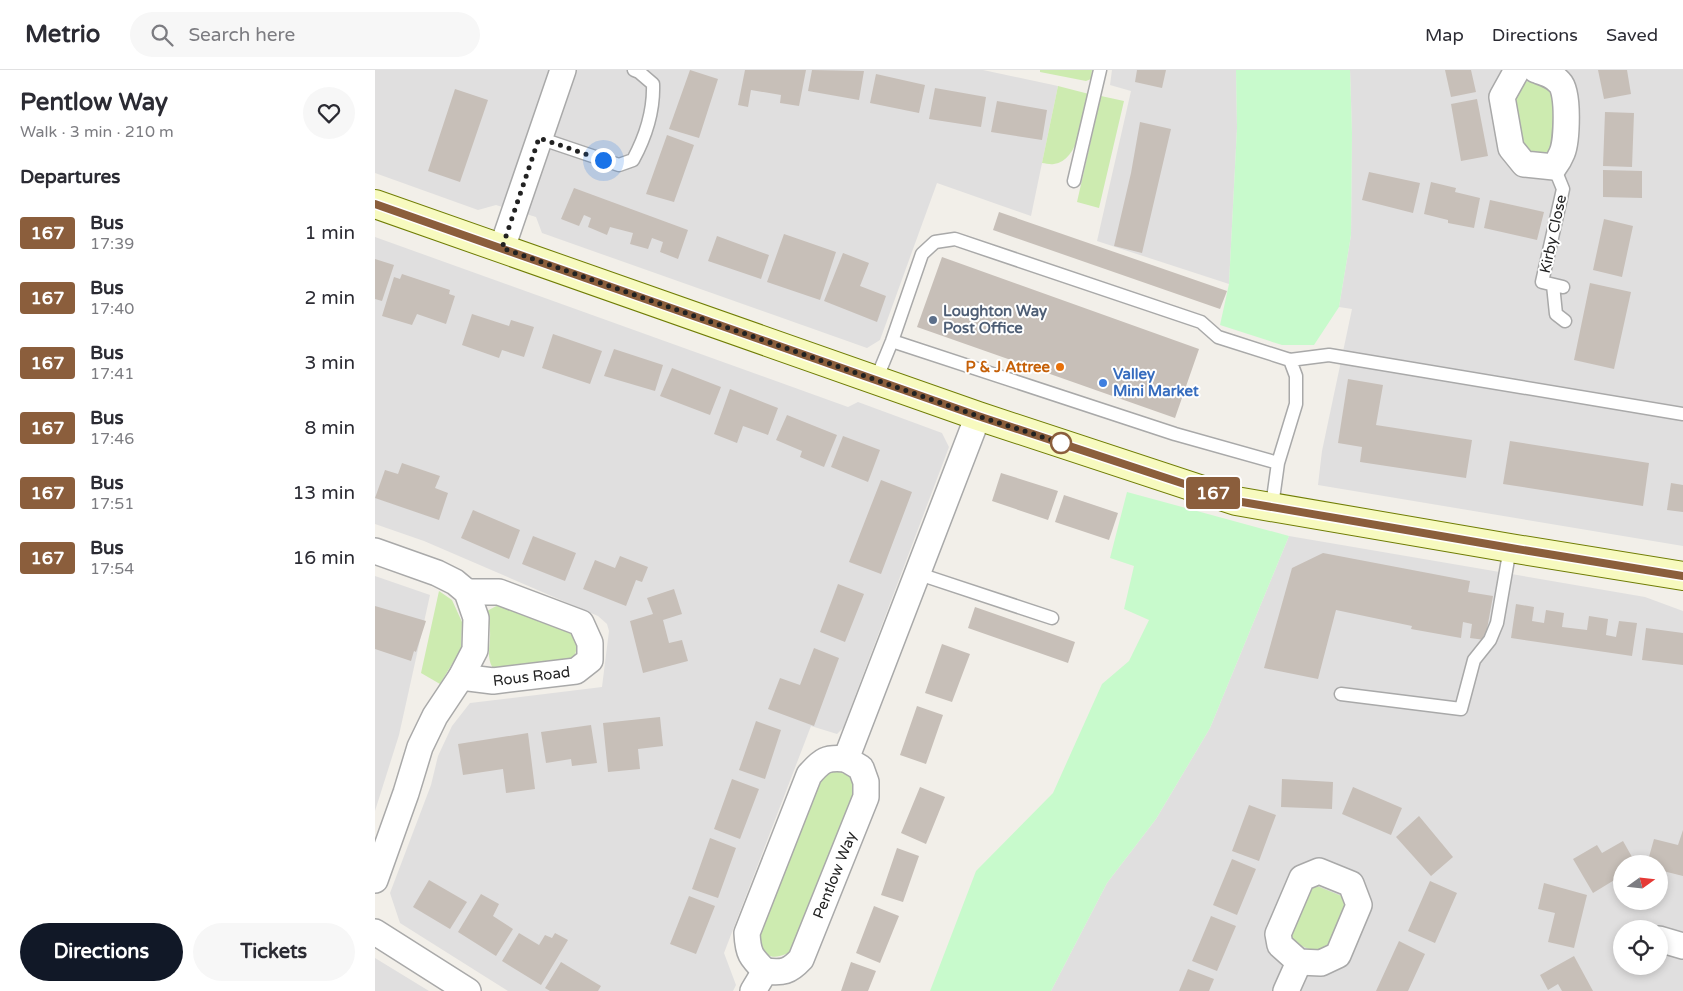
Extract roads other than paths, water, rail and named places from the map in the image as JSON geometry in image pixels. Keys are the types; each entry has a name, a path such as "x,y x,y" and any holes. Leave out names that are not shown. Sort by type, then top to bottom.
{"street":[{"path":"502,248 563,70"},
{"path":"1517,70 1502,96 1511,148 1524,164 1554,167 1562,154 1565,137 1566,114 1562,85 1552,76 1536,70"},
{"path":"375,204 978,416 1236,501 1683,576"},
{"path":"846,759 919,574 978,416"},
{"path":"375,551 437,573 455,582 467,592 476,618 475,650 461,677 435,716 420,747 375,880"},
{"name":"Rous Road","path":"461,677 493,681 577,671 589,660 590,643 581,623 499,592 467,592"},
{"name":"Pentlow Way","path":"830,758 846,759 861,768 866,782 866,797 801,958 792,969 778,972 759,981 756,961 748,950 747,933 809,776 818,764 830,758"},
{"path":"375,932 468,991"},
{"path":"1668,941 1683,946"},
{"path":"1286,991 1299,962"}],"lane":[{"path":"539,138 619,165 633,160 645,137 653,101 653,84 634,70"},
{"path":"1074,181 1100,70"},
{"name":"Kirby Close","path":"1554,167 1563,189 1542,282 1558,286 1556,314 1565,321"},
{"path":"876,380 892,341 922,254 935,242 955,240 1201,322 1218,337 1290,360 1329,355 1683,414"},
{"path":"892,341 1175,434 1278,463"},
{"path":"1272,506 1278,463 1296,404 1296,376 1290,360"},
{"path":"1341,694 1461,709 1474,660 1490,640 1497,623 1511,548"},
{"path":"919,574 1052,618"}],"place":[{"name":"Loughton Way Post Office","path":"933,320"},
{"name":"P & J Attree","path":"1060,367"},
{"name":"Valley Mini Market","path":"1103,383"}]}
